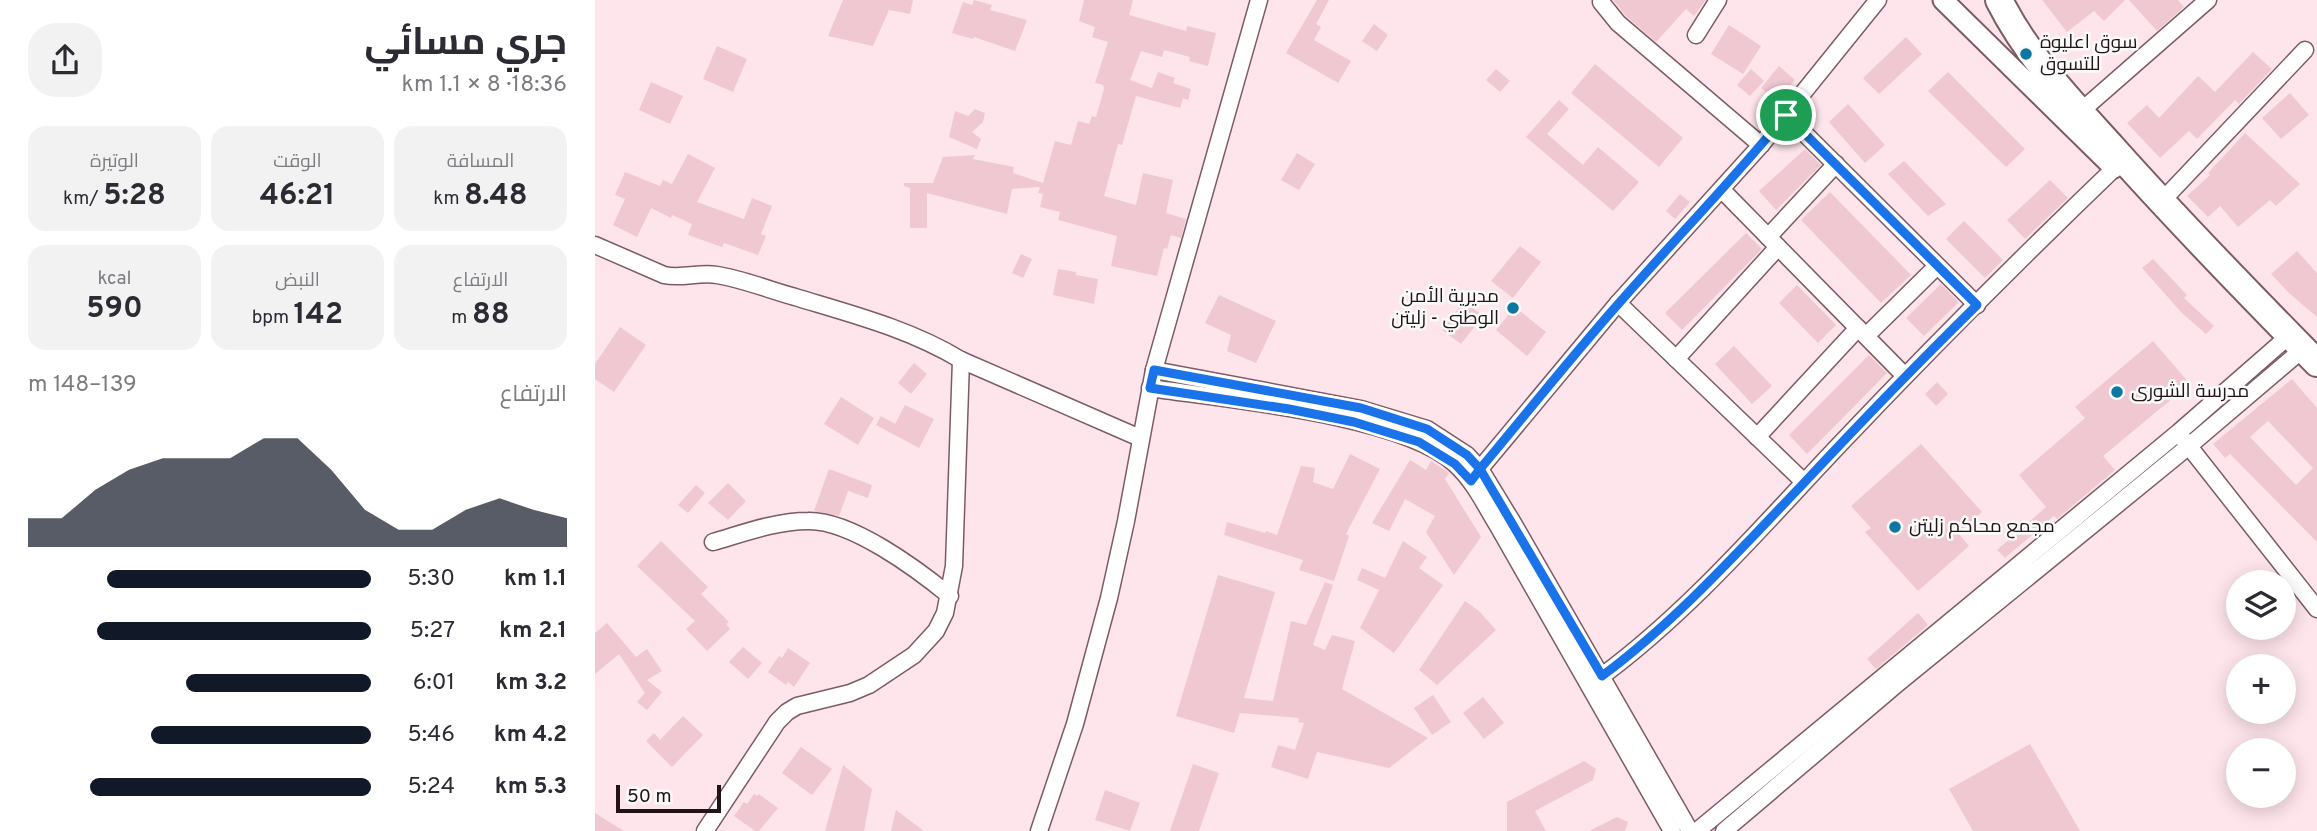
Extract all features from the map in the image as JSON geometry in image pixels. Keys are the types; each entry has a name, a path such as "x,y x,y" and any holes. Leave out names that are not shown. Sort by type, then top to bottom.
{"highway":[{"path":"1999,0 2029,50 2119,164 2296,350"},
{"path":"2119,164 2161,202 2296,350 2317,384"}],"street":[{"path":"1039,831 1075,724 1109,598 1154,370 1259,0"},
{"path":"1696,35 1719,0"},
{"path":"1476,475 1619,303 1762,145 1878,0"},
{"path":"1602,676 1679,612 1905,376 2119,164 1943,0"},
{"path":"2080,112 2208,0"},
{"path":"1601,2 1618,23 1762,145"},
{"path":"2161,202 2305,50"},
{"path":"1786,115 1977,305"},
{"path":"1676,359 1836,164"},
{"path":"1722,190 1905,376"},
{"path":"595,245 664,275 720,275 869,320 934,343 961,359 1140,438"},
{"path":"1757,437 1862,332 1937,266"},
{"path":"1619,303 1804,482"},
{"path":"1724,831 1893,679 2179,432 2296,350"},
{"path":"1697,831 2189,446 2296,350"},
{"path":"705,831 777,722 787,712 797,706 850,693 869,685 914,655 936,631 950,596 954,566 961,359"},
{"path":"1154,370 1361,408 1427,429 1467,455 1672,831"},
{"path":"1150,388 1289,409 1354,422 1419,442 1476,475 1602,676 1690,831"},
{"path":"2179,432 2317,609"},
{"path":"713,542 778,524 809,521 827,523 854,534 915,568 950,596"}],"building":[{"path":"843,0 913,0 910,14 889,10 873,46 828,36"},
{"path":"974,0 992,5 990,10 1027,20 1015,51 974,37 973,39 952,33 963,2 972,5"},
{"path":"1084,0 1133,0 1129,15 1186,31 1187,26 1216,33 1208,66 1189,61 1190,57 1164,50 1162,57 1141,51 1130,80 1152,88 1158,72 1175,78 1173,83 1191,89 1188,100 1183,98 1180,108 1136,96 1122,145 1118,144 1104,196 1136,205 1143,173 1173,180 1166,213 1186,219 1181,238 1171,235 1167,249 1164,248 1157,276 1111,266 1117,236 1058,220 1060,212 1040,207 1043,194 1038,193 1040,187 1012,189 1007,214 927,193 927,228 910,228 910,188 904,186 904,183 933,183 943,157 975,155 973,159 1014,167 1013,173 1043,183 1055,141 1071,145 1078,121 1089,124 1092,116 1096,117 1104,89 1103,85 1095,83 1108,42 1092,37 1095,27 1079,21"},
{"path":"1317,0 1329,0 1316,24 1321,27 1314,40 1351,61 1338,83 1286,53"},
{"path":"1613,0 1706,0 1694,16 1686,9 1656,42 1626,16"},
{"path":"2042,0 2125,0 2104,21 2094,11 2067,32"},
{"path":"2129,0 2178,0 2184,7 2157,31"},
{"path":"1374,24 1388,35 1377,51 1362,41"},
{"path":"1729,25 1761,46 1743,74 1711,54"},
{"path":"1906,37 1922,54 1879,94 1863,78"},
{"path":"717,46 747,59 733,92 703,79"},
{"path":"2253,52 2272,69 2239,104 2235,100 2197,139 2189,131 2160,158 2127,123 2147,105 2159,118 2198,76 2215,92"},
{"path":"1595,64 1683,138 1659,167 1571,93"},
{"path":"1779,66 1795,80 1776,101 1761,88"},
{"path":"1496,69 1510,81 1500,92 1486,80"},
{"path":"1751,69 1764,81 1750,96 1737,85"},
{"path":"1948,72 2025,149 2006,167 1928,91"},
{"path":"651,82 683,96 670,124 639,110"},
{"path":"2290,93 2309,115 2281,139 2262,118"},
{"path":"1559,100 1569,109 1547,134 1583,165 1598,147 1639,182 1613,211 1526,137"},
{"path":"1848,104 1885,145 1865,163 1829,122"},
{"path":"975,109 985,113 983,122 972,132 981,139 977,149 949,137 955,111 968,116"},
{"path":"2245,133 2300,184 2276,206 2270,200 2238,227 2220,206 2208,217 2187,196 2210,175 2208,173"},
{"path":"1805,149 1821,165 1776,210 1759,191"},
{"path":"1297,153 1315,164 1299,190 1281,180"},
{"path":"688,154 715,168 697,202 744,219 752,198 772,206 761,234 766,236 758,255 724,243 722,247 688,235 692,224 651,208 637,237 613,225 625,199 615,195 625,172 660,186 663,180 672,184"},
{"path":"1904,161 1946,204 1928,216 1888,174"},
{"path":"2050,180 2068,198 2025,239 2007,220"},
{"path":"1830,192 1911,275 1881,303 1801,220"},
{"path":"1680,194 1690,202 1675,219 1666,211"},
{"path":"1964,221 2003,260 1985,278 1946,239"},
{"path":"1746,233 1762,249 1682,330 1665,313"},
{"path":"1520,246 1541,262 1513,298 1491,281"},
{"path":"2297,251 2317,273 2317,317 2271,274"},
{"path":"1021,254 1032,259 1023,278 1012,273"},
{"path":"2153,259 2187,295 2184,298 2214,326 2206,334 2182,313 2142,268"},
{"path":"1058,269 1098,279 1094,304 1053,295"},
{"path":"1941,284 1959,302 1924,336 1906,318"},
{"path":"1797,285 1836,325 1818,343 1779,303"},
{"path":"1219,295 1276,321 1256,363 1227,351 1231,335 1205,323"},
{"path":"1464,301 1483,316 1461,344 1442,330"},
{"path":"1515,307 1546,332 1527,356 1496,330"},
{"path":"620,327 646,345 614,392 595,379 595,364"},
{"path":"2153,341 2190,384 2103,456 2115,470 2057,519 2054,516 2005,558 1997,550 2046,507 2019,475 2085,418 2075,407"},
{"path":"1734,346 1772,386 1752,404 1715,364"},
{"path":"1869,355 1887,373 1807,454 1789,435"},
{"path":"914,363 927,374 911,394 898,383"},
{"path":"2292,379 2317,408 2317,542 2230,454 2225,458 2213,444","holes":["2268,421 2313,468 2296,485 2250,437"]},
{"path":"1937,382 1948,394 1936,406 1925,394"},
{"path":"841,397 874,418 858,445 824,424"},
{"path":"905,405 934,419 919,448 876,425 881,416 895,424"},
{"path":"1921,444 1982,512 1958,533 1969,546 1918,591 1865,532 1871,528 1851,506"},
{"path":"1350,454 1380,469 1346,534 1349,536 1334,581 1299,570 1303,560 1224,535 1227,522 1277,535 1301,466 1315,468 1313,482 1333,489"},
{"path":"1410,460 1426,470 1431,461 1449,473 1445,479 1481,537 1454,575 1426,532 1435,516 1405,499 1389,531 1372,523"},
{"path":"829,469 872,485 868,498 848,491 839,516 814,511"},
{"path":"728,483 746,501 728,520 708,503"},
{"path":"696,485 705,493 688,513 678,505"},
{"path":"661,541 708,587 701,594 729,622 726,624 730,629 707,651 686,629 695,621 637,566"},
{"path":"1403,541 1427,557 1419,568 1443,585 1394,653 1360,628 1379,590 1357,580 1362,568 1385,578"},
{"path":"1218,575 1275,592 1244,698 1273,701 1291,621 1306,625 1325,582 1333,585 1313,645 1325,650 1332,635 1355,641 1342,689 1428,738 1389,768 1317,752 1308,779 1271,767 1278,745 1295,750 1304,723 1298,722 1299,718 1240,713 1234,733 1176,716"},
{"path":"1465,601 1479,611 1496,630 1437,685 1419,670"},
{"path":"1918,613 1928,625 1876,669 1867,659"},
{"path":"607,623 636,657 647,649 662,671 647,680 662,692 647,710 637,702 645,693 619,654 595,674 595,633"},
{"path":"743,647 762,663 748,679 729,662"},
{"path":"788,648 810,663 794,687 788,682 786,685 768,672"},
{"path":"1433,695 1451,722 1432,735 1414,708"},
{"path":"1483,697 1504,723 1484,739 1463,713"},
{"path":"683,716 703,735 672,767 646,741 654,733 660,740"},
{"path":"2030,744 2080,831 1973,831 1949,789"},
{"path":"801,747 832,769 812,795 782,773"},
{"path":"1584,761 1596,769 1593,780 1535,811 1546,831 1507,831 1507,802"},
{"path":"1193,764 1219,773 1199,831 1170,831"},
{"path":"843,765 872,789 864,831 825,831"},
{"path":"1105,790 1140,803 1130,831 1095,820"},
{"path":"754,794 759,794 778,808 759,831 734,816"},
{"path":"896,810 924,831 891,831"},
{"path":"595,813 624,831 595,831"},
{"path":"1617,817 1628,822 1625,831 1589,831"}],"place":[{"name":"سوق اعليوة للتسوق","path":"2026,54"},
{"name":"مديرية الأمن الوطني - زليتن","path":"1513,308"},
{"name":"مدرسة الشورى","path":"2117,392"},
{"name":"مجمع محاكم زليتن","path":"1895,527"}],"route":[{"path":"1786,115 1619,303 1572,358 1480,469 1471,481 1455,464 1419,442 1354,422 1289,409 1150,388 1154,370 1361,408 1427,429 1448,441 1480,469 1602,676 1679,612 1905,376 1977,305 1786,115"}]}
